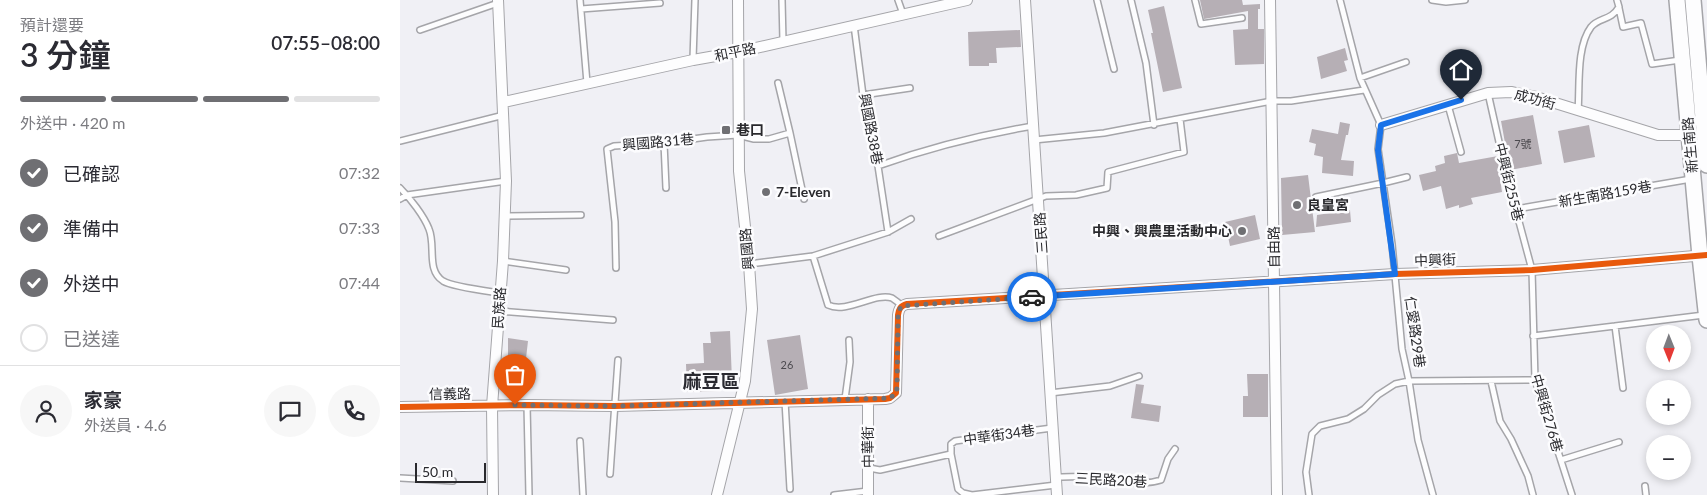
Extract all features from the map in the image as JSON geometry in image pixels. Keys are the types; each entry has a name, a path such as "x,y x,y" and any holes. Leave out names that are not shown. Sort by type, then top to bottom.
{"main road":[{"name":"新生南路","path":"1677,0 1703,255 1707,320"},
{"name":"新生南路","path":"1693,0 1707,165"}],"street":[{"name":"興國路","path":"717,495 745,381 752,309 740,184 738,0"},
{"name":"和平路","path":"504,102 693,60 738,52 967,0"},
{"name":"三民路","path":"1025,0 1056,486"},
{"name":"自由路","path":"1270,0 1277,495"},
{"name":"民族路","path":"493,495 492,406 506,216 504,102 498,1"},
{"name":"成功街","path":"1381,125 1488,93 1511,92 1536,97 1658,135 1690,136"},
{"name":"中興街","path":"902,306 1395,274 1532,270 1703,255"},
{"path":"740,402 890,398 896,393 898,316 902,306"},
{"name":"中華街","path":"868,399 868,493"},
{"name":"信義路","path":"400,407 614,406 740,402"}],"lane":[{"path":"580,0 587,84"},
{"path":"693,60 695,0"},
{"path":"782,0 783,41"},
{"path":"898,0 903,14"},
{"path":"1097,0 1114,69"},
{"path":"1131,0 1146,63 1154,125"},
{"path":"1195,0 1201,24 1242,18"},
{"path":"1340,0 1360,78 1381,125"},
{"path":"1432,0 1446,2 1463,0"},
{"path":"1617,0 1623,26 1642,23 1652,64 1683,60"},
{"path":"420,30 498,1"},
{"path":"581,8 660,3"},
{"path":"1578,111 1582,43 1592,26 1615,14 1619,7"},
{"name":"興國路38巷","path":"854,25 865,111 878,166 888,232"},
{"path":"1360,78 1406,62"},
{"path":"778,82 804,199"},
{"path":"864,95 910,88"},
{"path":"1034,140 1104,133 1272,101 1291,101 1364,90"},
{"name":"中興街255巷","path":"1488,93 1506,173 1532,270"},
{"path":"1448,104 1461,152"},
{"path":"400,141 504,115"},
{"path":"939,236 1046,196 1076,195 1107,188 1108,172 1184,152 1180,119"},
{"name":"仁愛路29巷","path":"1309,495 1306,472 1312,434 1320,426 1348,419 1364,409 1378,395 1395,384 1409,381 1402,349 1395,274 1378,150 1381,125"},
{"path":"878,166 914,153 963,140 1033,126"},
{"path":"1690,136 1705,126"},
{"name":"興國路31巷","path":"616,268 615,222 607,148 738,135 754,140 790,133"},
{"path":"664,143 666,188"},
{"path":"1316,197 1383,184 1407,177"},
{"name":"新生南路159巷","path":"1516,209 1694,178"},
{"path":"400,199 407,195 506,181"},
{"path":"400,190 407,195 429,228 433,266 437,276 445,282 500,293"},
{"path":"506,216 581,215"},
{"path":"749,264 813,256 888,232 911,219"},
{"path":"813,256 828,304 833,307 884,297 893,298 902,306"},
{"path":"503,261 566,270"},
{"name":"中興街276巷","path":"1532,270 1535,380 1572,495"},
{"path":"499,311 614,320"},
{"path":"1533,336 1707,315"},
{"path":"1615,326 1623,388"},
{"path":"845,399 850,362 849,340"},
{"path":"610,474 618,360"},
{"path":"1050,393 1110,386 1139,376"},
{"path":"1432,495 1418,440 1409,381 1535,380"},
{"path":"1491,381 1500,421 1511,439 1528,476 1533,495"},
{"path":"785,401 790,489"},
{"path":"527,405 529,495"},
{"name":"中華街34巷","path":"869,468 880,470 951,454 951,444 955,441 1053,428"},
{"path":"580,441 583,495"},
{"path":"1561,460 1619,442"},
{"name":"三民路20巷","path":"951,454 958,489 963,493 972,495 1056,486 1100,477 1120,482 1155,482 1161,480 1168,459 1175,449"},
{"path":"400,478 453,481"},
{"path":"1645,486 1646,495"},
{"path":"834,495 868,493"}],"building":[{"path":"1200,0 1242,0 1243,5 1260,4 1260,9 1258,9 1258,29 1264,29 1264,64 1235,65 1233,30 1248,29 1248,11 1204,19"},
{"path":"1164,6 1182,88 1163,92 1148,10"},
{"path":"1020,30 1021,47 996,48 997,63 989,63 989,66 969,66 968,32"},
{"path":"1345,48 1348,60 1344,61 1347,71 1321,79 1317,57"},
{"path":"1533,115 1542,164 1510,170 1501,121"},
{"path":"1340,122 1350,124 1341,160 1354,161 1353,176 1322,173 1323,157 1314,155 1316,144 1309,142 1312,129 1338,134"},
{"path":"1589,125 1595,157 1564,163 1558,131"},
{"path":"1457,153 1459,163 1498,156 1502,192 1471,198 1473,204 1459,208 1459,205 1446,209 1441,186 1423,191 1419,175 1436,171 1435,166 1445,163 1444,156"},
{"name":"良皇宮","path":"1308,175 1315,232 1282,235 1281,178"},
{"path":"1350,210 1351,222 1316,227 1317,215"},
{"name":"中興、興農里活動中心","path":"1255,215 1260,239 1230,246 1225,222"},
{"path":"730,331 732,381 728,381 728,386 720,387 721,391 687,392 686,364 704,363 703,343 711,343 710,332"},
{"path":"800,335 808,389 775,395 767,340"},
{"path":"508,338 528,341 525,367 508,367"},
{"path":"1247,374 1268,374 1268,417 1243,417 1243,396 1248,396"},
{"path":"1136,384 1144,385 1141,403 1161,406 1159,422 1131,418"}],"cycle path":[{"path":"400,407 614,406 885,399 890,398 896,393 898,315 900,308 907,304 1395,274 1532,270 1707,255"}],"way so far":[{"path":"515,405 614,406 890,398 894,396 897,388 898,316 902,306 907,304 1032,297"}],"place":[{"name":"巷口","path":"726,130"},
{"name":"7-Eleven","path":"766,192"},
{"name":"良皇宮","path":"1297,205"},
{"name":"中興、興農里活動中心","path":"1242,231"}],"district":[{"name":"麻豆區","path":"711,381"}],"route":[{"path":"1032,297 1395,274 1378,150 1381,125 1461,100"}]}
